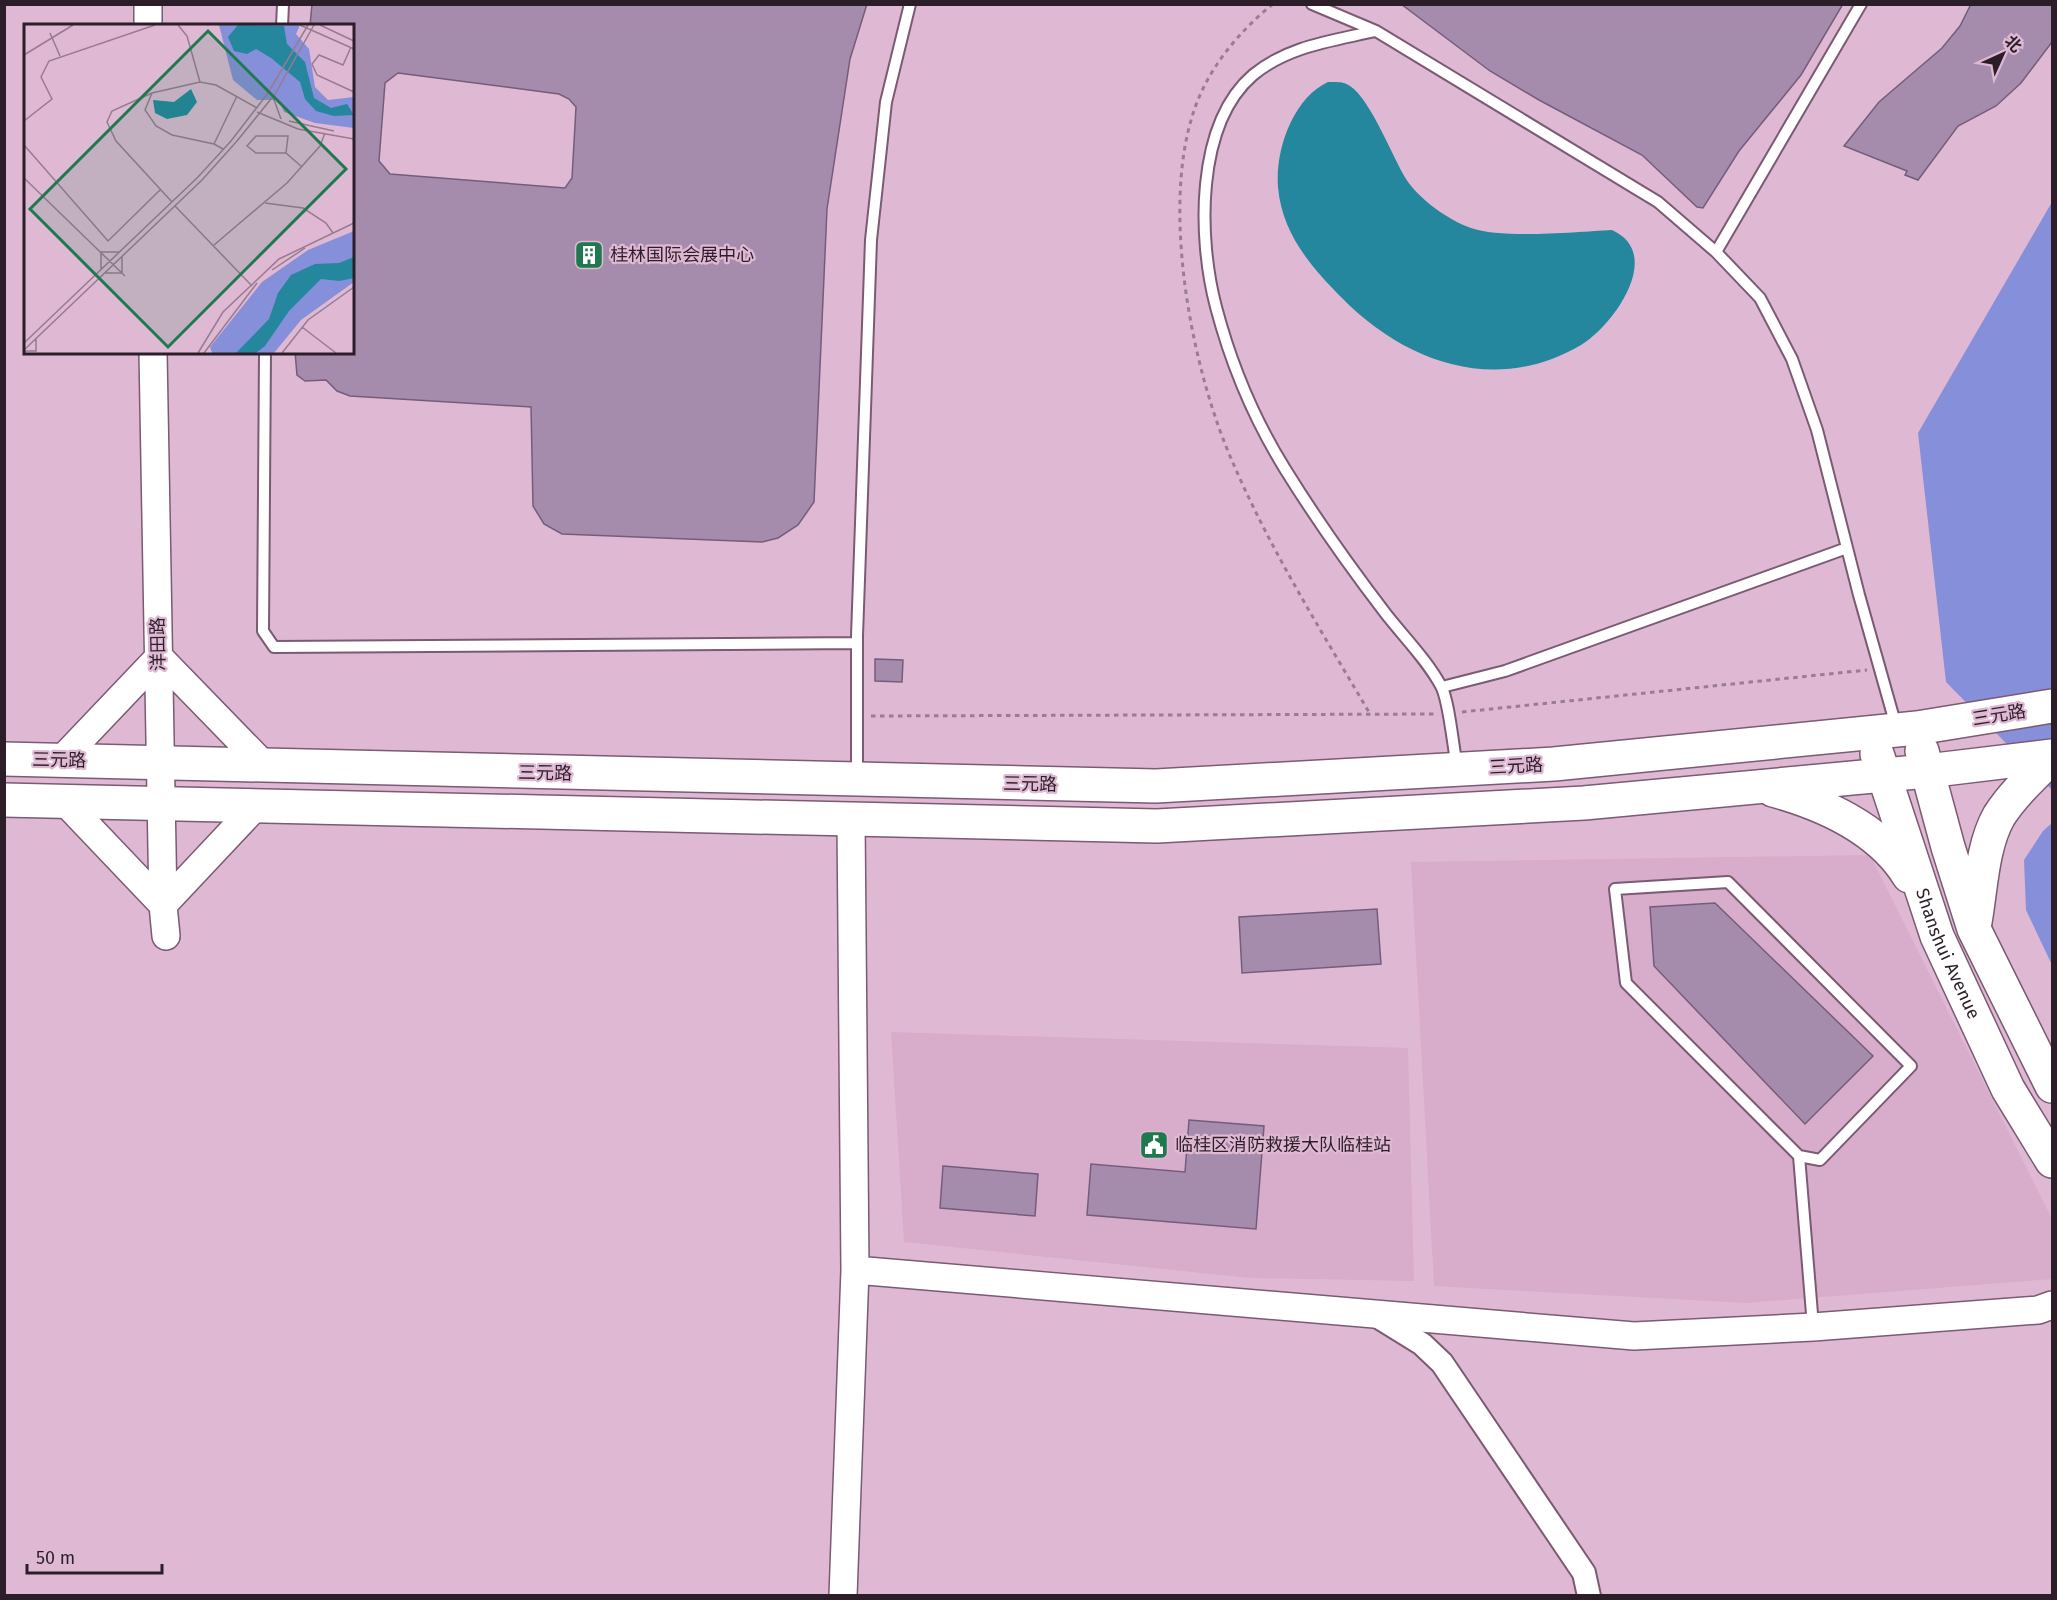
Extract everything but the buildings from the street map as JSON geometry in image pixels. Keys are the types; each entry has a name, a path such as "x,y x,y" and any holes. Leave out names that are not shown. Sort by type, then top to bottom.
{"main road":[{"name":"三元路","path":"4,759 1156,786 1554,764 1895,730 2052,706"},
{"name":"Shanshui Avenue","path":"1895,730 1927,771 1974,929 2052,1086"},
{"name":"Shanshui Avenue","path":"1895,730 1882,774 1937,936 2008,1089 2052,1161"},
{"path":"4,800 1158,826 1584,803 1927,771 2052,756"},
{"path":"1974,929 1986,856 1998,817 2052,756"},
{"path":"1760,786 1807,799 1843,817 1882,844 1904,868 1926,902"}],"street":[{"path":"148,4 148,24"},
{"name":"洋田路","path":"153,354 163,904 166,936"},
{"path":"61,760 159,657 264,765"},
{"path":"64,801 163,904 257,805"},
{"path":"843,1596 855,1270 851,820"},
{"path":"855,1270 1634,1336 1813,1327 2037,1310 2052,1305"},
{"path":"1375,1315 1422,1344 1442,1363 1584,1573 1589,1596"}],"lane":[{"path":"282,24 283,4"},
{"path":"857,780 857,643 871,240 886,102 910,4"},
{"path":"1312,4 1376,31 1658,202 1716,252 1760,298 1792,359 1817,430 1895,730"},
{"path":"1716,252 1861,4"},
{"path":"1376,31 1297,49 1261,69 1234,96 1220,122 1211,151 1205,202 1208,252 1215,304 1245,394 1271,445 1343,558 1442,687 1457,770"},
{"path":"265,354 263,631 274,647 857,643"},
{"path":"1442,687 1504,671 1847,548"},
{"path":"1799,1156 1820,1160 1911,1066 1728,882 1615,889 1626,983 1799,1156 1813,1327"}],"path":[{"path":"857,716 1447,714 1880,669"}],"shaded area":[{"path":"1328,82 1345,83 1358,93 1366,103 1406,179 1426,201 1453,220 1471,228 1501,233 1540,234 1612,230 1627,241 1634,255 1634,272 1619,307 1607,322 1594,336 1581,345 1549,360 1517,368 1485,369 1454,365 1423,355 1394,340 1367,321 1319,274 1300,248 1285,219 1278,187 1283,142 1296,112 1305,100"},
{"path":"2052,202 2052,790 1946,682 1918,433"},
{"path":"2052,823 2052,965 2026,910 2024,860 2043,831"},
{"path":"1870,855 2052,1219 2052,1279 1746,1303 1434,1286 1411,862"},
{"name":"临桂区消防救援大队临桂站","path":"891,1032 1408,1048 1414,1281 1250,1278 904,1242"}],"place":[{"name":"桂林国际会展中心","path":"589,255"},
{"name":"临桂区消防救援大队临桂站","path":"1154,1145"}]}
